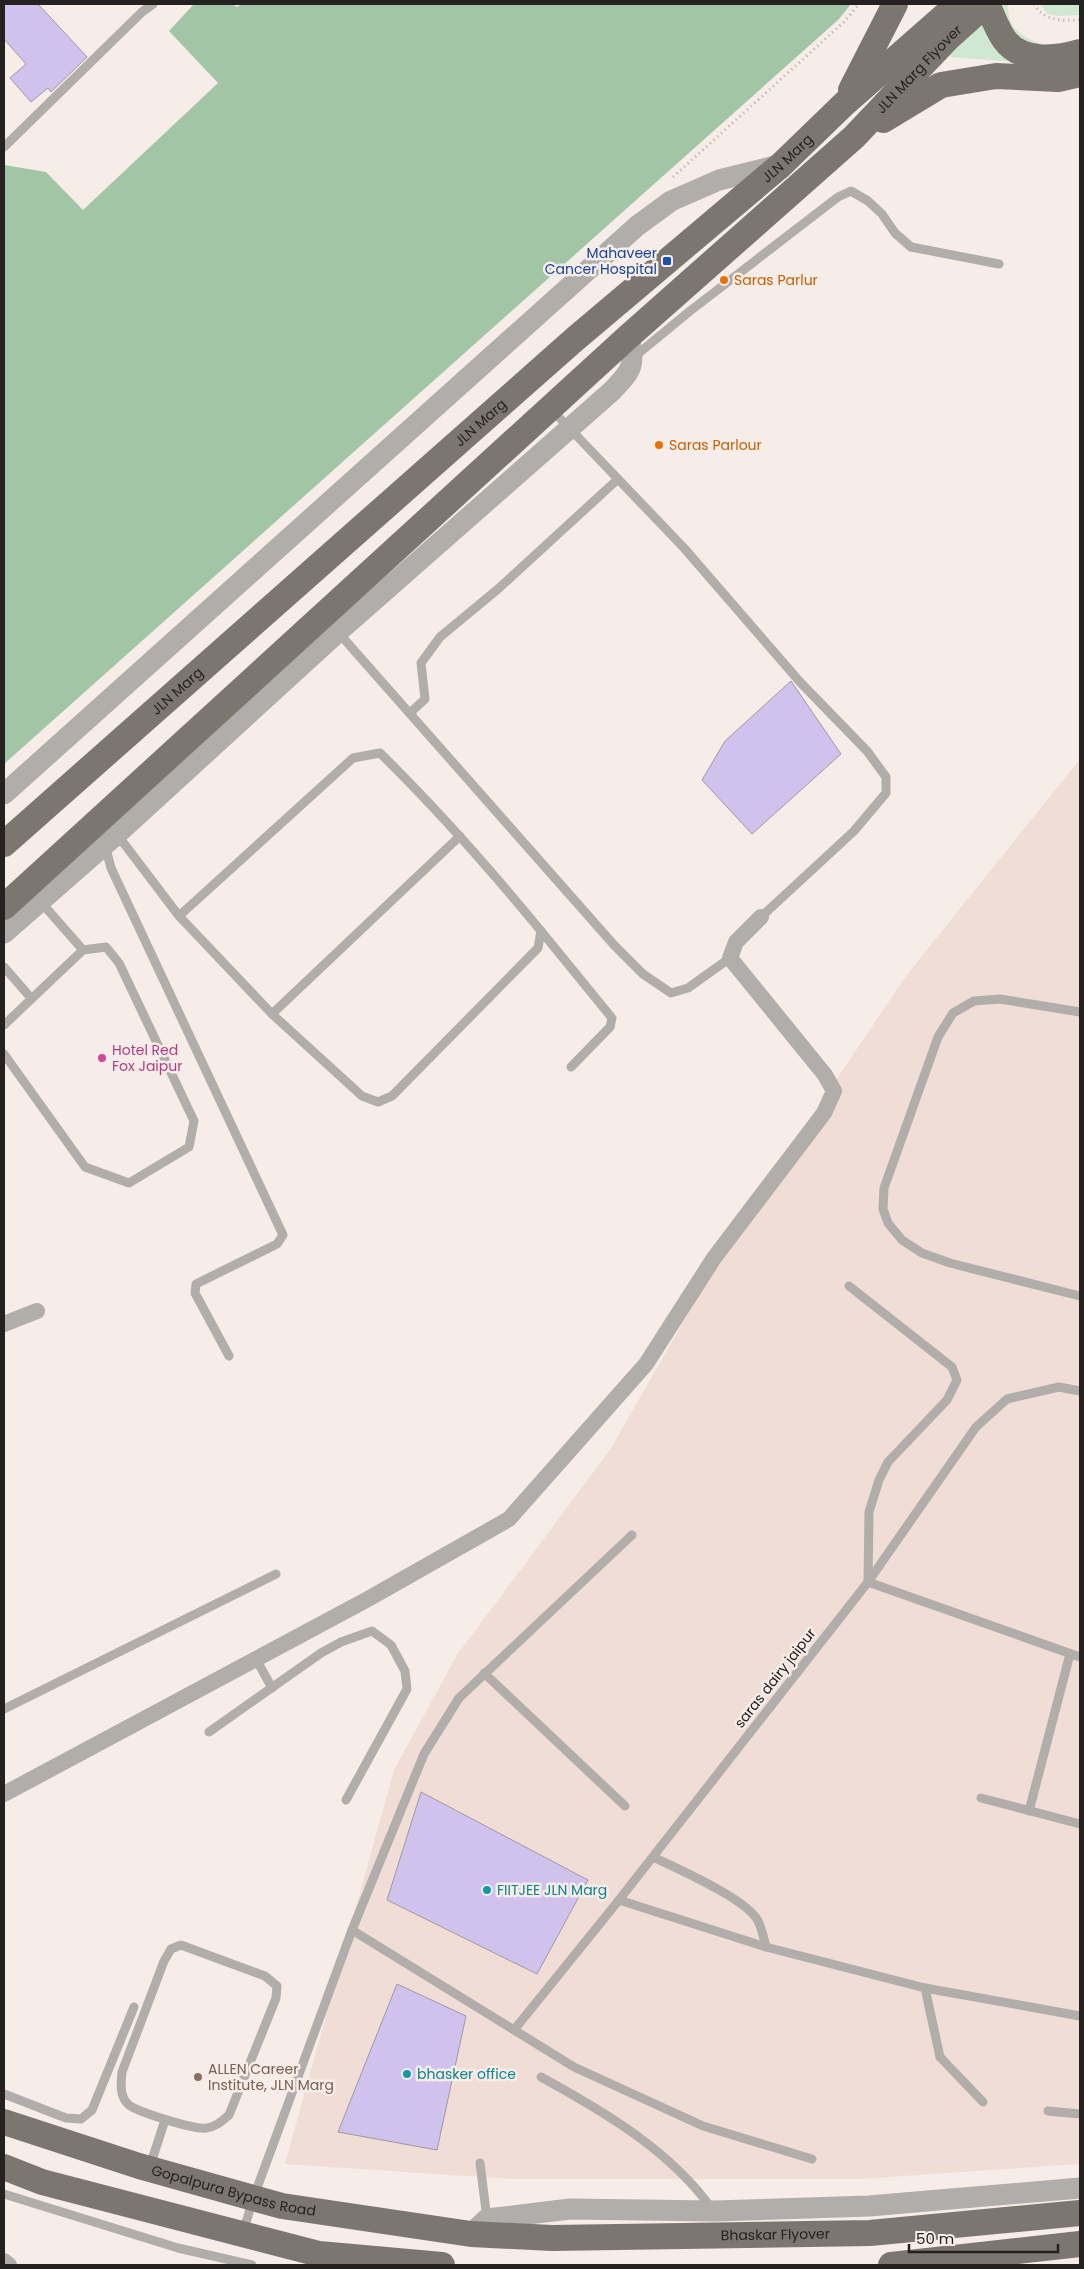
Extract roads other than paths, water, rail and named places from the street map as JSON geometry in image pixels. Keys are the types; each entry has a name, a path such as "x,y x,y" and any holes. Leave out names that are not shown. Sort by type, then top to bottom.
{"main road":[{"path":"844,104 895,4"},
{"name":"JLN Marg","path":"4,844 575,339 781,165 844,104 958,4"},
{"path":"987,4 1004,39 1013,48 1025,54 1043,58 1063,57 1080,52"},
{"name":"JLN Marg Flyover","path":"854,137 948,38 987,4"},
{"path":"854,137 941,85 996,76 1058,79 1080,74"},
{"name":"JLN Marg","path":"4,907 103,831 331,624 550,408 632,347 854,137"},
{"name":"Gopalpura Bypass Road","path":"4,2122 149,2168 282,2206 479,2226"},
{"path":"4,2167 42,2182 243,2234 317,2260 442,2265"},
{"name":"Bhaskar Flyover","path":"479,2226 552,2238 870,2233 1080,2213"},
{"path":"891,2265 1080,2244"}],"street":[{"path":"4,794 637,226 671,201 719,180 781,165"},
{"path":"331,624 569,430 626,376 632,347"},
{"path":"4,933 39,900 103,831"},
{"path":"4,1794 376,1595 509,1519 646,1364 714,1258 824,1113 834,1092 825,1075 730,958 736,942 761,917"},
{"path":"4,1324 37,1311"},
{"path":"479,2226 570,2209 714,2211 905,2204 1080,2188"},
{"path":"4,2261 9,2265"}],"lane":[{"path":"4,147 142,12 153,4"},
{"path":"632,347 690,311 838,197 851,191 868,201 882,214 895,233 911,247 999,264"},
{"path":"550,408 684,548 800,682 867,751 886,777 886,793 854,831 761,917"},
{"path":"410,713 425,699 422,662 440,637 498,588 618,480"},
{"path":"331,624 614,946 655,984 671,993 688,988 730,958"},
{"path":"179,916 353,758 380,753 417,789 460,836 612,1018 610,1027 571,1067"},
{"path":"103,831 179,916 272,1014 362,1096 378,1102 392,1096 538,948 541,931"},
{"path":"103,831 111,868 283,1235 277,1244 196,1284 195,1293 229,1356"},
{"path":"272,1014 460,836"},
{"path":"39,900 83,950"},
{"path":"4,1025 83,950 106,947 119,963 194,1121 189,1147 129,1183 85,1167 4,1054"},
{"path":"4,967 31,998"},
{"path":"1080,1012 1000,1000 974,1000 953,1013 938,1037 884,1188 883,1208 888,1222 902,1240 922,1253 950,1263 1080,1296"},
{"path":"849,1286 952,1367 957,1380 948,1400 888,1462 879,1480 868,1512 868,1582 1080,1657"},
{"name":"saras dairy jaipur","path":"514,2030 653,1857 868,1582 976,1427 1007,1399 1059,1387 1080,1391"},
{"path":"243,2234 253,2199 352,1930 424,1754 458,1698 632,1535"},
{"path":"4,1709 276,1574"},
{"path":"209,1732 321,1653 356,1635 372,1631 391,1645 405,1671 407,1690 346,1800"},
{"path":"1029,1811 1070,1654"},
{"path":"256,1659 272,1688"},
{"path":"484,1673 625,1806"},
{"path":"981,1798 1080,1824"},
{"path":"653,1857 725,1893 742,1906 758,1919 766,1947"},
{"path":"619,1900 766,1947 925,1988 1080,2016"},
{"path":"352,1930 574,2067 703,2126 812,2159"},
{"path":"180,1945 265,1976 277,1986 276,1998 229,2115 216,2126 204,2129 164,2120 128,2104 121,2091 122,2072 164,1961 171,1949 180,1945"},
{"path":"925,1988 940,2057 983,2102"},
{"path":"4,2094 66,2118 81,2118 92,2110 134,2007"},
{"path":"541,2077 584,2101 636,2136 682,2173 714,2211"},
{"path":"1048,2112 1080,2114"},
{"path":"149,2168 164,2120"},
{"path":"479,2226 480,2163"},
{"path":"4,2194 178,2248 252,2265"}],"place":[{"name":"Mahaveer Cancer Hospital","path":"667,261"},
{"name":"Saras Parlur","path":"724,280"},
{"name":"Saras Parlour","path":"659,445"},
{"name":"Hotel Red Fox Jaipur","path":"102,1058"},
{"name":"FIITJEE JLN Marg","path":"487,1890"},
{"name":"bhasker office","path":"407,2074"},
{"name":"ALLEN Career Institute, JLN Marg","path":"198,2077"}]}
